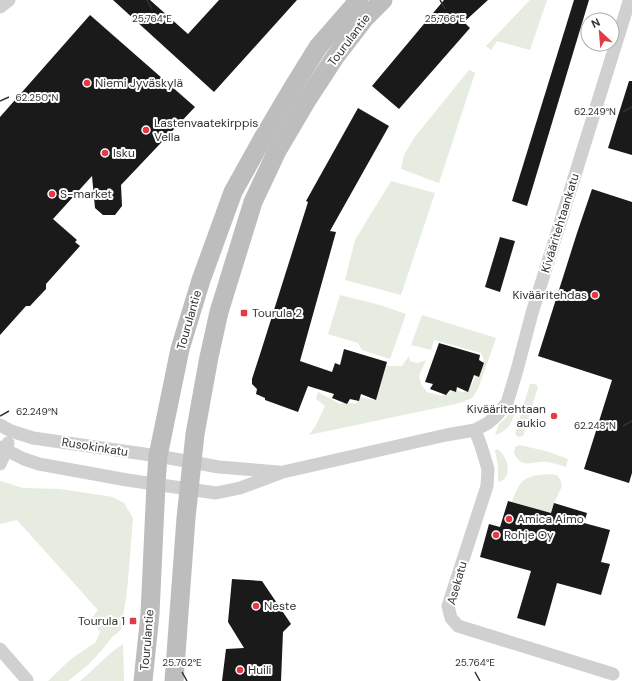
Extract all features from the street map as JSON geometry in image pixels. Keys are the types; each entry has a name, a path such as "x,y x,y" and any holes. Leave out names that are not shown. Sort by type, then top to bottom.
{"main road":[{"name":"Tourulantie","path":"143,681 150,614 158,456 180,349 201,280 233,192 266,132 318,47 358,0"},
{"name":"Tourulantie","path":"174,681 189,489 195,434 209,357 218,320 253,202 277,150 307,100 365,18 383,0"}],"street":[{"path":"0,7 9,0"},
{"name":"Kivääritehtaankatu","path":"156,484 216,493 240,488 283,472 446,435 475,430 488,423 496,416 507,403 532,312 629,0"},
{"path":"0,464 5,428"},
{"name":"Rusokinkatu","path":"5,428 33,438 192,462"},
{"name":"Asekatu","path":"475,430 482,446 488,469 487,486 448,606 451,618 458,626 613,674"},
{"path":"3,449 39,464 156,484"},
{"name":"Kivääritehtaankatu","path":"192,462 220,467 283,472"},
{"path":"0,649 27,680"}],"shaded area":[{"path":"530,0 547,0 530,50 497,41 491,50 486,46"},
{"path":"469,70 475,73 439,183 401,169 404,155 414,138"},
{"path":"391,181 435,193 401,295 345,280 355,240"},
{"path":"340,295 380,305 406,314 390,359 362,350 358,343 328,334"},
{"path":"422,315 496,338 478,389 472,398 460,403 309,435 316,425 325,406 316,399 318,392 340,404 347,402 356,404 359,397 374,400 384,366 402,366 409,356 410,361 417,363 426,360 419,376 421,384 427,392 441,396 456,390 463,392 469,390 484,360 481,353 434,340 431,350 411,345"},
{"path":"530,384 535,384 538,387 523,436 518,437 515,434"},
{"path":"513,409 515,413 508,427 495,435 499,424"},
{"path":"519,445 546,451 568,459 566,467 547,462 528,464 521,462 514,453 515,447"},
{"path":"497,449 504,456 508,467 506,476 503,480 498,482 498,466 495,450"},
{"path":"549,474 557,475 562,486 551,513 512,502 518,488 524,480 534,476"},
{"path":"1,481 23,488 60,489 113,497 124,503 133,518 127,592 121,630 112,637 88,665 68,681 48,681 71,659 96,642 100,632 91,619 98,610 17,520 0,524"},
{"path":"123,644 124,681 80,681 112,652"}],"building":[{"path":"113,0 150,0 188,34 219,0 297,0 214,92"},
{"path":"444,0 488,0 464,22 470,28 399,109 372,86"},
{"path":"574,0 589,0 585,12 580,12 580,30 527,206 512,201"},
{"path":"90,15 195,107 121,185 122,206 115,215 103,215 95,208 92,176 53,219 77,240 75,242 80,246 46,284 46,289 30,306 26,306 0,335 0,117"},
{"path":"629,81 632,81 632,155 608,148"},
{"path":"358,108 389,126 330,231 336,232 300,361 332,372 335,363 340,365 344,349 387,362 376,400 361,394 359,401 350,399 347,404 332,398 334,394 308,386 298,412 265,400 265,398 256,394 257,389 252,384 252,379 308,202 306,201"},
{"name":"Kivääritehdas","path":"592,189 632,202 632,473 629,483 584,469 612,380 538,356"},
{"path":"500,237 515,241 500,292 485,287"},
{"path":"439,343 480,355 479,360 484,363 479,377 474,375 468,392 457,387 456,392 450,390 446,395 430,389 433,384 425,382"},
{"path":"508,501 551,513 554,503 587,513 584,523 610,530 601,562 610,564 601,595 557,583 545,626 517,618 531,571 480,557 489,524 500,527"},
{"path":"232,579 262,581 291,624 283,632 281,681 222,681 226,649 244,648 228,622"}],"place":[{"name":"Niemi Jyväskylä","path":"87,83"},
{"name":"Lastenvaatekirppis Vella","path":"146,130"},
{"name":"Isku","path":"105,153"},
{"name":"S-market","path":"52,194"},
{"name":"Kivääritehdas","path":"595,295"},
{"name":"Tourula 2","path":"244,313"},
{"name":"Kivääritehtaan aukio","path":"554,416"},
{"name":"Amica Aimo","path":"509,519"},
{"name":"Rohje Oy","path":"496,535"},
{"name":"Neste","path":"256,606"},
{"name":"Tourula 1","path":"133,621"},
{"name":"Huili","path":"240,670"}]}
